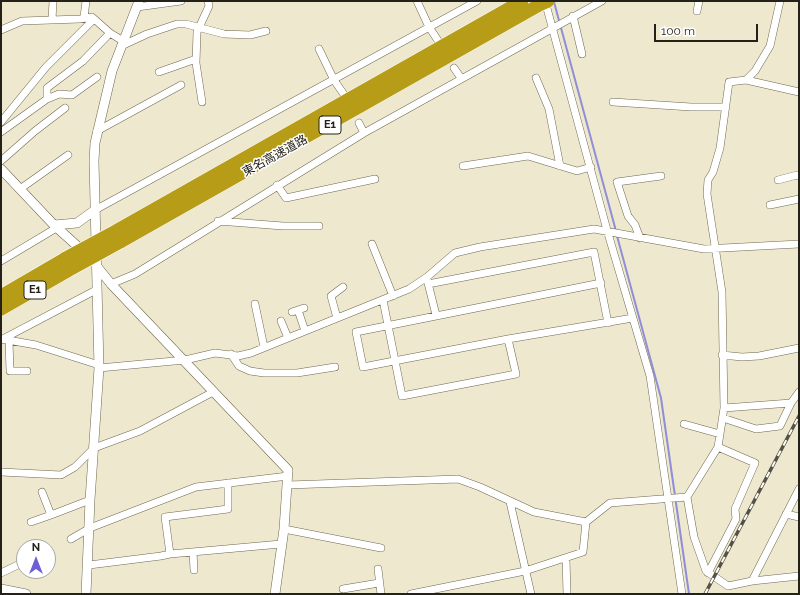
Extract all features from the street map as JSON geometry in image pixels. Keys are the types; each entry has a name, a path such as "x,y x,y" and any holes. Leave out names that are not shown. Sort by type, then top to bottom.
{"highway":[{"name":"東名高速道路","path":"118,237 522,1"},
{"name":"東名高速道路","path":"1,296 118,237 544,2"},
{"name":"東名高速道路","path":"1,309 67,264"}],"street":[{"path":"52,20 53,1"},
{"path":"84,17 86,1"},
{"path":"86,594 89,565 90,500 99,367 94,162 97,131 112,71 138,4 181,1"},
{"path":"202,102 196,59 198,27 209,6 208,1"},
{"path":"417,1 429,27 439,42"},
{"path":"1,261 56,226 77,223 95,210 477,1"},
{"path":"111,284 135,274 218,221 364,133 552,27 602,1"},
{"path":"697,11 699,1"},
{"path":"746,80 755,71 770,46 780,1"},
{"path":"544,2 655,398 682,594"},
{"path":"573,16 582,54"},
{"path":"1,26 1,30 22,21 92,17 122,43"},
{"path":"1,122 46,67 94,19"},
{"path":"122,43 163,28 186,24 224,34 250,35 266,31"},
{"path":"47,99 47,88 83,61 110,33"},
{"path":"319,49 334,80 345,96"},
{"path":"160,72 196,59"},
{"path":"454,68 461,78"},
{"path":"1,132 47,99 59,94 72,95 97,77"},
{"path":"536,78 549,109 560,166"},
{"path":"799,92 746,80 729,82 720,148 713,172 708,180 707,194 722,292 723,418 718,447 687,497 694,537 708,573 728,586 752,581 799,576"},
{"path":"97,131 181,85"},
{"path":"613,102 691,107 726,107"},
{"path":"1,161 35,131 65,108"},
{"path":"359,123 364,133"},
{"path":"20,189 68,155"},
{"path":"463,166 528,156 577,171 591,167"},
{"path":"1,169 56,226 97,265 111,284 185,360 213,392 288,470 284,529 275,594"},
{"path":"778,180 797,175 799,176"},
{"path":"640,238 635,225 628,216 617,182 661,176"},
{"path":"277,185 286,198 375,178"},
{"path":"770,205 799,199"},
{"path":"218,221 283,226 319,226"},
{"path":"428,280 455,254 464,250 594,229 608,230 640,238 716,250 799,244"},
{"path":"372,244 393,296"},
{"path":"4,340 36,345 99,367 185,360 215,353 238,356 264,348 393,296 428,280 594,252 608,323"},
{"path":"428,280 436,315"},
{"path":"601,283 356,332 363,367 508,339 633,318"},
{"path":"337,318 331,296 343,287"},
{"path":"4,340 96,290"},
{"path":"383,300 402,396 516,374 508,339"},
{"path":"255,304 264,348"},
{"path":"298,310 306,331"},
{"path":"281,321 288,338"},
{"path":"4,340 10,371 27,372"},
{"path":"722,355 742,357 758,356 799,348"},
{"path":"231,354 239,366 250,371 264,373 297,373 335,367"},
{"path":"1,472 61,475 75,467 94,448 140,431 213,392"},
{"path":"723,418 756,429 780,426 791,403 799,392"},
{"path":"724,408 791,403"},
{"path":"684,424 720,434"},
{"path":"708,573 736,519 735,509 754,463 718,447"},
{"path":"71,539 90,528 196,487 228,483 288,481 458,479 480,487 534,512 586,522"},
{"path":"170,554 165,517 228,509 228,483"},
{"path":"752,581 799,489"},
{"path":"42,492 51,515"},
{"path":"411,594 447,591 525,571 583,552 586,522 610,503 687,497"},
{"path":"31,522 90,500"},
{"path":"510,502 531,594"},
{"path":"786,514 799,517"},
{"path":"284,529 381,548"},
{"path":"89,565 170,554 281,544"},
{"path":"193,552 194,570"},
{"path":"566,558 567,594"},
{"path":"1,573 16,566"},
{"path":"378,569 381,594"},
{"path":"343,589 379,583"},
{"path":"1,588 26,594"}],"waterway":[{"path":"554,2 616,231"},
{"path":"617,236 661,398 689,594"}],"railway":[{"path":"705,594 799,416"}]}
